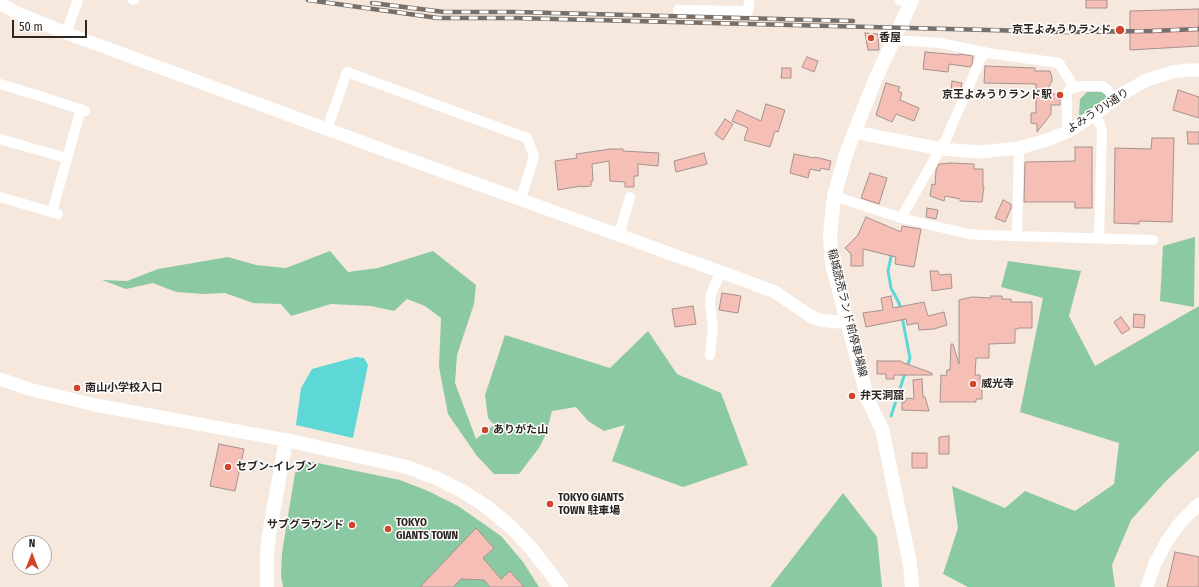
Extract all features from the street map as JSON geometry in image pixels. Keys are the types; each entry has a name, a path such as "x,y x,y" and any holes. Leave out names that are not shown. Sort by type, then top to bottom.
{"main road":[{"name":"稲城読売ランド前停車場線","path":"907,1 893,40 847,151 834,196 830,222 830,246 833,268 868,400 882,429 910,564 912,587"},
{"path":"267,587 268,535 286,440 407,467 436,478 487,507 510,527 531,548 561,587"}],"street":[{"path":"66,33 78,0"},
{"path":"678,10 748,11 749,0"},
{"path":"0,3 24,17 66,33 775,292 810,316 820,320 832,322 847,319"},
{"path":"893,40 940,43 1059,63 1074,87"},
{"path":"901,218 950,131 982,56 988,52"},
{"name":"よみうりV通り","path":"854,132 941,149 979,152 1019,148 1050,139 1069,130 1147,80 1172,72 1199,70"},
{"path":"327,129 347,72 527,138 534,156 521,199"},
{"path":"0,84 83,110 66,158 55,213 0,197"},
{"path":"1069,130 1067,126 1067,93 1070,89 1082,86 1102,86 1106,88 1115,100"},
{"path":"1094,115 1100,124 1102,131 1099,238"},
{"path":"0,139 66,158"},
{"path":"1017,236 1019,148"},
{"path":"834,196 901,218 968,234 1153,240"},
{"path":"619,235 630,197"},
{"path":"710,355 713,327 710,304 711,294 721,272"},
{"path":"0,380 29,389 95,405 286,440"},
{"path":"1147,587 1155,563 1167,541 1180,523 1199,504"}],"green space":[{"path":"1087,92 1102,92 1107,98 1081,116 1079,115 1080,99"},
{"path":"1195,237 1194,307 1160,301 1163,246"},
{"path":"330,251 348,272 378,268 433,251 476,285 474,304 457,355 455,383 476,439 494,425 488,418 485,395 505,335 610,368 648,331 677,374 721,393 748,465 683,487 612,461 625,425 604,431 588,421 576,407 552,411 546,434 539,448 519,474 494,474 477,456 448,414 439,367 441,318 425,306 407,299 394,311 371,306 331,304 291,316 281,304 253,303 225,293 204,294 176,292 153,283 126,289 102,280 127,281 158,269 228,257 256,265 286,268"},
{"path":"1008,261 1081,271 1069,316 1095,366 1199,306 1199,450 1166,481 1131,520 1112,565 1115,587 968,587 943,574 958,528 952,486 1005,508 1025,491 1075,511 1114,484 1119,443 1020,412 1043,298 1001,287"},
{"name":"TOKYO GIANTS TOWN","path":"308,461 400,480 428,491 458,506 501,536 523,562 539,587 283,587 281,576 282,553 295,473"},
{"path":"843,493 877,537 882,587 770,587"}],"water":[{"path":"356,357 364,358 368,365 353,438 296,425 301,388 312,369"}],"building":[{"path":"1086,0 1107,0 1107,8 1086,8"},
{"path":"1199,9 1199,46 1130,50 1130,11"},
{"path":"865,33 878,34 879,50 868,50"},
{"path":"925,52 973,56 972,64 970,67 949,64 948,72 923,69"},
{"path":"807,57 818,61 814,72 802,67"},
{"path":"985,66 1035,68 1035,71 1050,71 1052,81 1045,94 1060,94 1060,105 1051,105 1051,114 1037,132 1037,124 1031,123 1031,113 1036,113 1036,84 984,83"},
{"path":"782,68 791,68 791,78 781,78"},
{"path":"952,81 962,83 960,91 951,90"},
{"path":"886,83 900,87 898,91 902,93 900,100 919,108 914,121 896,114 892,122 876,115"},
{"path":"1178,90 1199,97 1199,118 1173,110"},
{"path":"766,104 785,110 778,132 775,131 770,147 744,140 748,128 732,121 737,110 761,121"},
{"path":"725,119 733,124 723,140 715,134"},
{"path":"1187,132 1199,132 1199,144 1188,144"},
{"path":"1152,138 1174,138 1172,222 1139,221 1139,224 1114,223 1115,148 1151,149"},
{"path":"1075,147 1092,147 1092,208 1075,208 1075,202 1024,202 1025,162 1075,161"},
{"path":"611,149 659,153 658,166 638,164 638,176 634,176 634,187 625,187 625,182 610,181 609,161 592,164 593,181 591,181 591,186 581,186 558,190 555,161 577,158 576,154"},
{"path":"704,153 707,164 676,172 674,161"},
{"path":"794,154 831,161 829,170 821,168 820,171 810,169 808,178 790,173"},
{"path":"939,164 974,164 974,169 983,169 984,186 982,202 960,201 960,199 945,196 944,201 930,196 932,184 935,185 936,170"},
{"path":"870,173 887,178 879,204 861,198"},
{"path":"1003,200 1011,204 1011,208 1005,222 995,218"},
{"path":"927,208 938,210 936,219 926,217"},
{"path":"866,217 901,232 902,226 921,229 914,267 895,264 896,257 863,249 863,266 851,266 851,254 845,248 858,235"},
{"path":"930,271 938,271 940,275 951,274 952,288 932,291"},
{"path":"722,293 741,296 738,313 719,310"},
{"path":"891,296 893,308 924,302 928,316 944,312 947,325 934,329 919,330 918,323 907,325 906,319 866,327 863,313 883,310 881,298"},
{"path":"991,296 1002,296 1002,299 1011,299 1011,302 1032,302 1032,328 1015,329 1015,343 989,344 989,358 976,358 975,375 980,375 980,380 982,380 982,399 976,399 976,402 940,402 941,375 946,376 947,370 950,370 951,344 953,344 959,364 959,300 972,297 991,298"},
{"path":"693,306 696,324 675,327 672,309"},
{"path":"1134,314 1145,315 1144,328 1133,327"},
{"path":"1121,317 1130,329 1122,334 1114,322"},
{"path":"877,361 901,361 932,373 932,375 894,375 894,379 886,379 886,374 877,374"},
{"path":"922,379 923,397 925,397 929,411 902,410 902,402 905,402 907,398 914,399 913,380"},
{"path":"949,436 949,454 939,454 939,437"},
{"path":"219,444 244,449 235,491 210,486"},
{"path":"912,453 927,453 927,468 912,468"},
{"path":"476,528 494,548 483,558 501,579 510,571 524,587 490,587 484,580 461,579 453,587 420,587"},
{"path":"1175,552 1199,557 1199,587 1167,587"}],"waterway":[{"path":"892,252 888,271 891,288 901,310"},
{"path":"891,416 910,358 902,317"}],"railway":[{"path":"308,0 438,18 515,18 1067,32 1199,29"},
{"path":"372,3 444,12 515,12 853,21"}],"place":[{"name":"京王よみうりランド","path":"1120,30"},
{"name":"香屋","path":"871,38"},
{"name":"京王よみうりランド駅","path":"1060,95"},
{"name":"威光寺","path":"973,384"},
{"name":"南山小学校入口","path":"77,388"},
{"name":"弁天洞窟","path":"852,396"},
{"name":"ありがた山","path":"485,430"},
{"name":"セブン-イレブン","path":"228,467"},
{"name":"TOKYO GIANTS TOWN 駐車場","path":"550,504"},
{"name":"サブグラウンド","path":"352,525"},
{"name":"TOKYO GIANTS TOWN","path":"388,529"}]}
